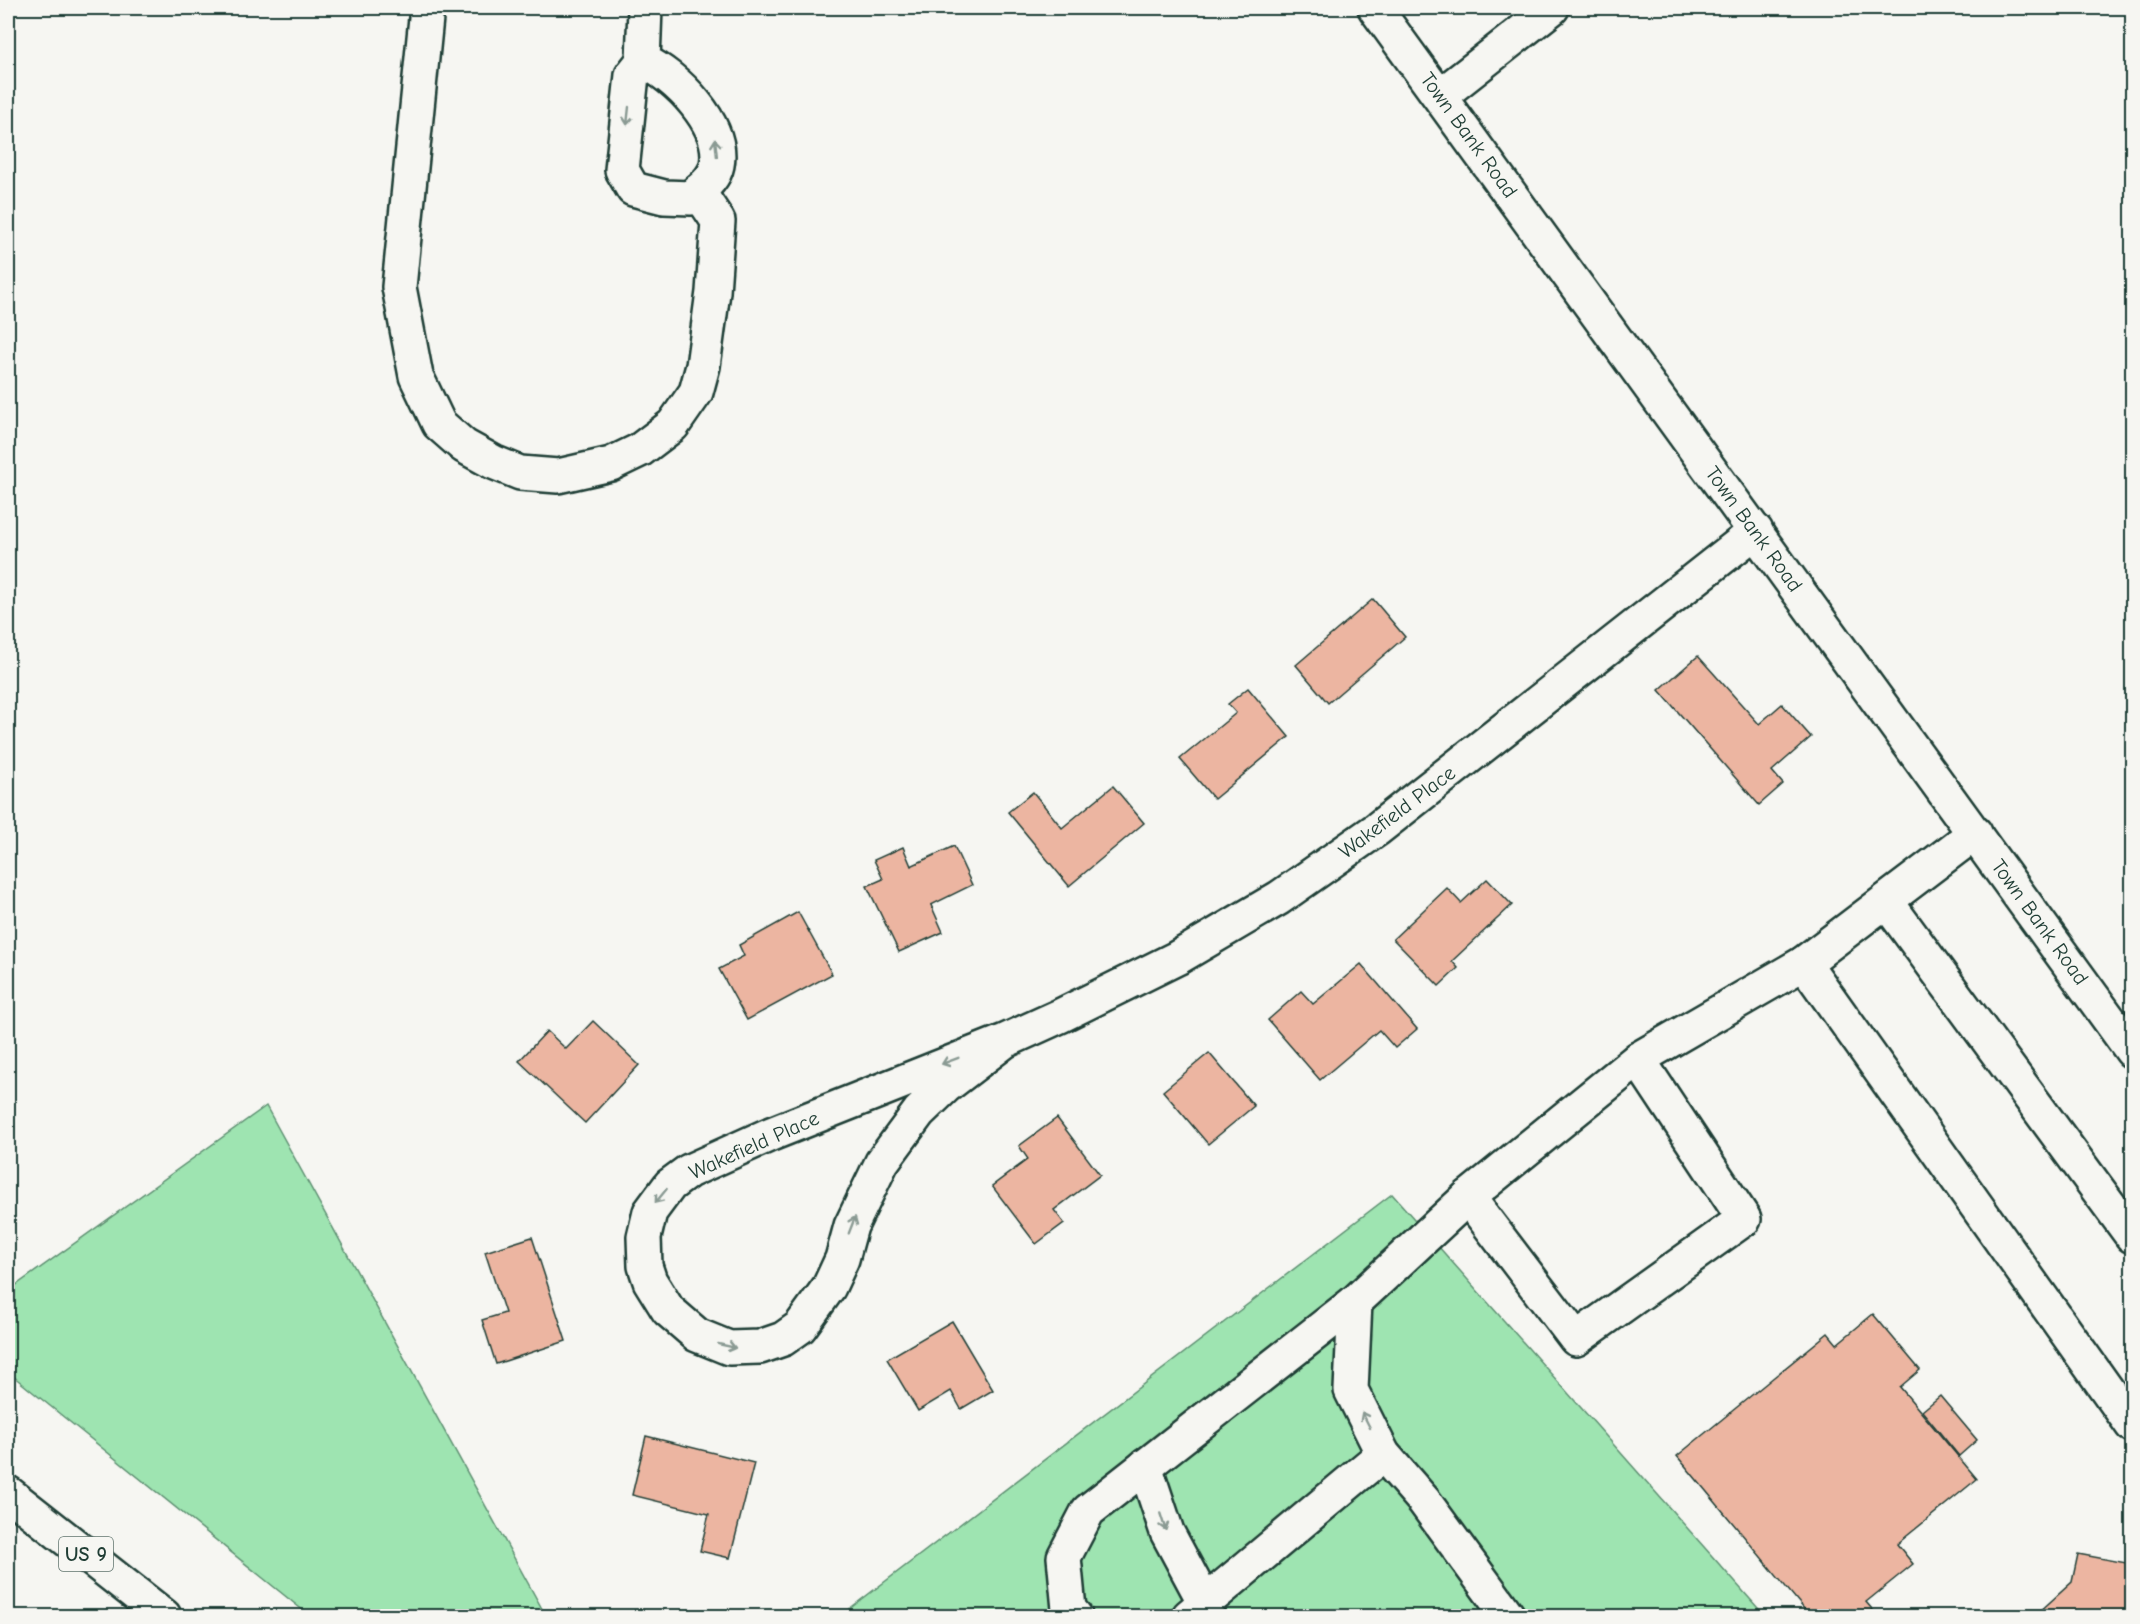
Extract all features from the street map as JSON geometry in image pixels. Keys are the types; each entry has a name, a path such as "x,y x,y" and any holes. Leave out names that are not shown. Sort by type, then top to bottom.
{"main road":[{"path":"427,8 399,287 416,376 439,424 464,446 493,462 520,473 558,476 611,464 640,450 673,425 696,392 703,366 713,292 718,221 698,191"},
{"path":"643,61 663,70 688,95 714,130 717,165 710,180 691,198 664,197 633,189 622,170 632,75 643,61 645,8"},
{"name":"Town Bank Road","path":"1375,8 2133,1051"},
{"path":"1440,96 1552,8"},
{"name":"Wakefield Place","path":"1005,1041 945,1087 919,1112 888,1154 851,1226 842,1259 829,1287 800,1327 783,1339 760,1347 729,1348 697,1335 668,1310 650,1281 643,1250 650,1212 670,1185 689,1171 771,1134 1005,1041 1177,958 1279,898 1376,830 1756,531"},
{"path":"1075,1617 1069,1609 1064,1557 1088,1511 1355,1302 1468,1197 1638,1059 1804,963 1975,833"},
{"path":"1886,901 2133,1236"},
{"path":"1804,963 2133,1425"},
{"path":"1468,1197 1576,1339 1744,1219 1638,1059"},
{"path":"1355,1302 1351,1390 1383,1454 1424,1502 1508,1617"},
{"path":"1145,1466 1197,1610 1383,1454"},
{"name":"US 9","path":"8,1494 164,1617"}],"green space":[{"path":"266,1106 546,1616 310,1616 8,1372 8,1291"},
{"path":"1392,1194 1765,1616 840,1616"}],"building":[{"path":"1373,599 1405,637 1328,703 1296,665"},
{"path":"1698,656 1759,724 1782,704 1811,737 1772,771 1783,784 1759,805 1659,690"},
{"path":"1248,688 1289,737 1214,799 1180,759 1236,713 1228,704"},
{"path":"1113,786 1144,823 1069,886 1008,812 1033,792 1062,828"},
{"path":"954,846 972,885 931,905 943,932 899,952 867,886 883,879 874,860 903,847 911,866"},
{"path":"1487,879 1512,905 1452,961 1458,968 1439,986 1393,939 1447,888 1461,903"},
{"path":"798,912 832,974 747,1020 719,969 744,956 739,945"},
{"path":"1361,964 1417,1029 1395,1048 1379,1030 1320,1080 1268,1020 1301,991 1313,1004"},
{"path":"593,1021 639,1065 585,1123 519,1061 547,1031 566,1049"},
{"path":"1209,1053 1254,1106 1208,1144 1163,1091"},
{"path":"1057,1118 1100,1175 1054,1210 1064,1223 1036,1244 992,1186 1028,1159 1019,1146"},
{"path":"532,1237 566,1341 496,1364 482,1320 505,1313 485,1252"},
{"path":"1873,1314 1920,1370 1900,1387 1977,1479 1897,1544 1913,1564 1866,1602 1878,1616 1810,1616 1677,1456 1828,1333 1837,1344"},
{"path":"952,1321 993,1390 961,1409 951,1391 918,1411 887,1359"},
{"path":"1940,1396 1977,1440 1959,1456 1922,1411"},
{"path":"646,1436 754,1463 730,1558 700,1551 709,1514 632,1495"},
{"path":"2078,1554 2132,1564 2132,1616 2041,1616 2038,1613 2072,1582"}]}
